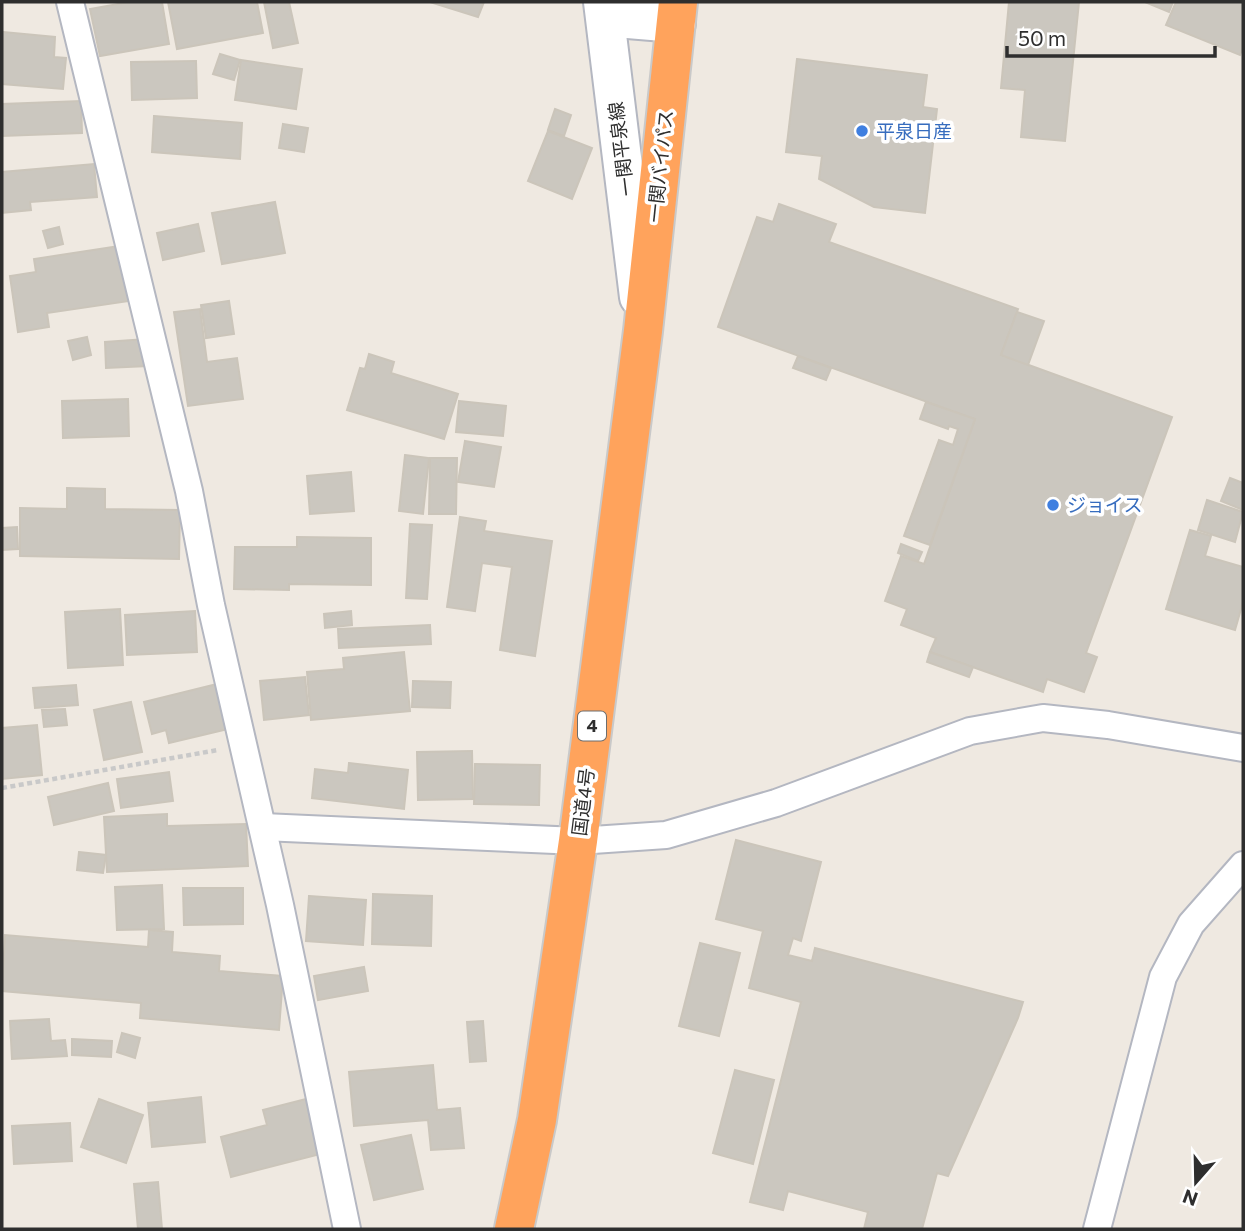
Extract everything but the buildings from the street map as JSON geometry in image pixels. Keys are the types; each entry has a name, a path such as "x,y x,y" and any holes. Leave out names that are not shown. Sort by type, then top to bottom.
{"highway":[{"name":"一関バイパス","path":"642,331 677,12"},
{"name":"国道4号","path":"514,1229 537,1120 578,841 642,331"}],"main road":[{"name":"一関平泉線","path":"604,6 628,19 677,12"},
{"name":"一関平泉線","path":"604,6 642,331"}],"street":[{"path":"70,2 189,491 347,1229"},
{"path":"263,827 578,841 666,835 776,803 970,731 1043,718 1108,725 1243,748"},
{"path":"1097,1229 1163,977 1191,924 1243,865"}],"path":[{"path":"2,788 243,746"}],"place":[{"name":"平泉日産","path":"862,131"},
{"name":"ジョイス","path":"1053,505"}]}
